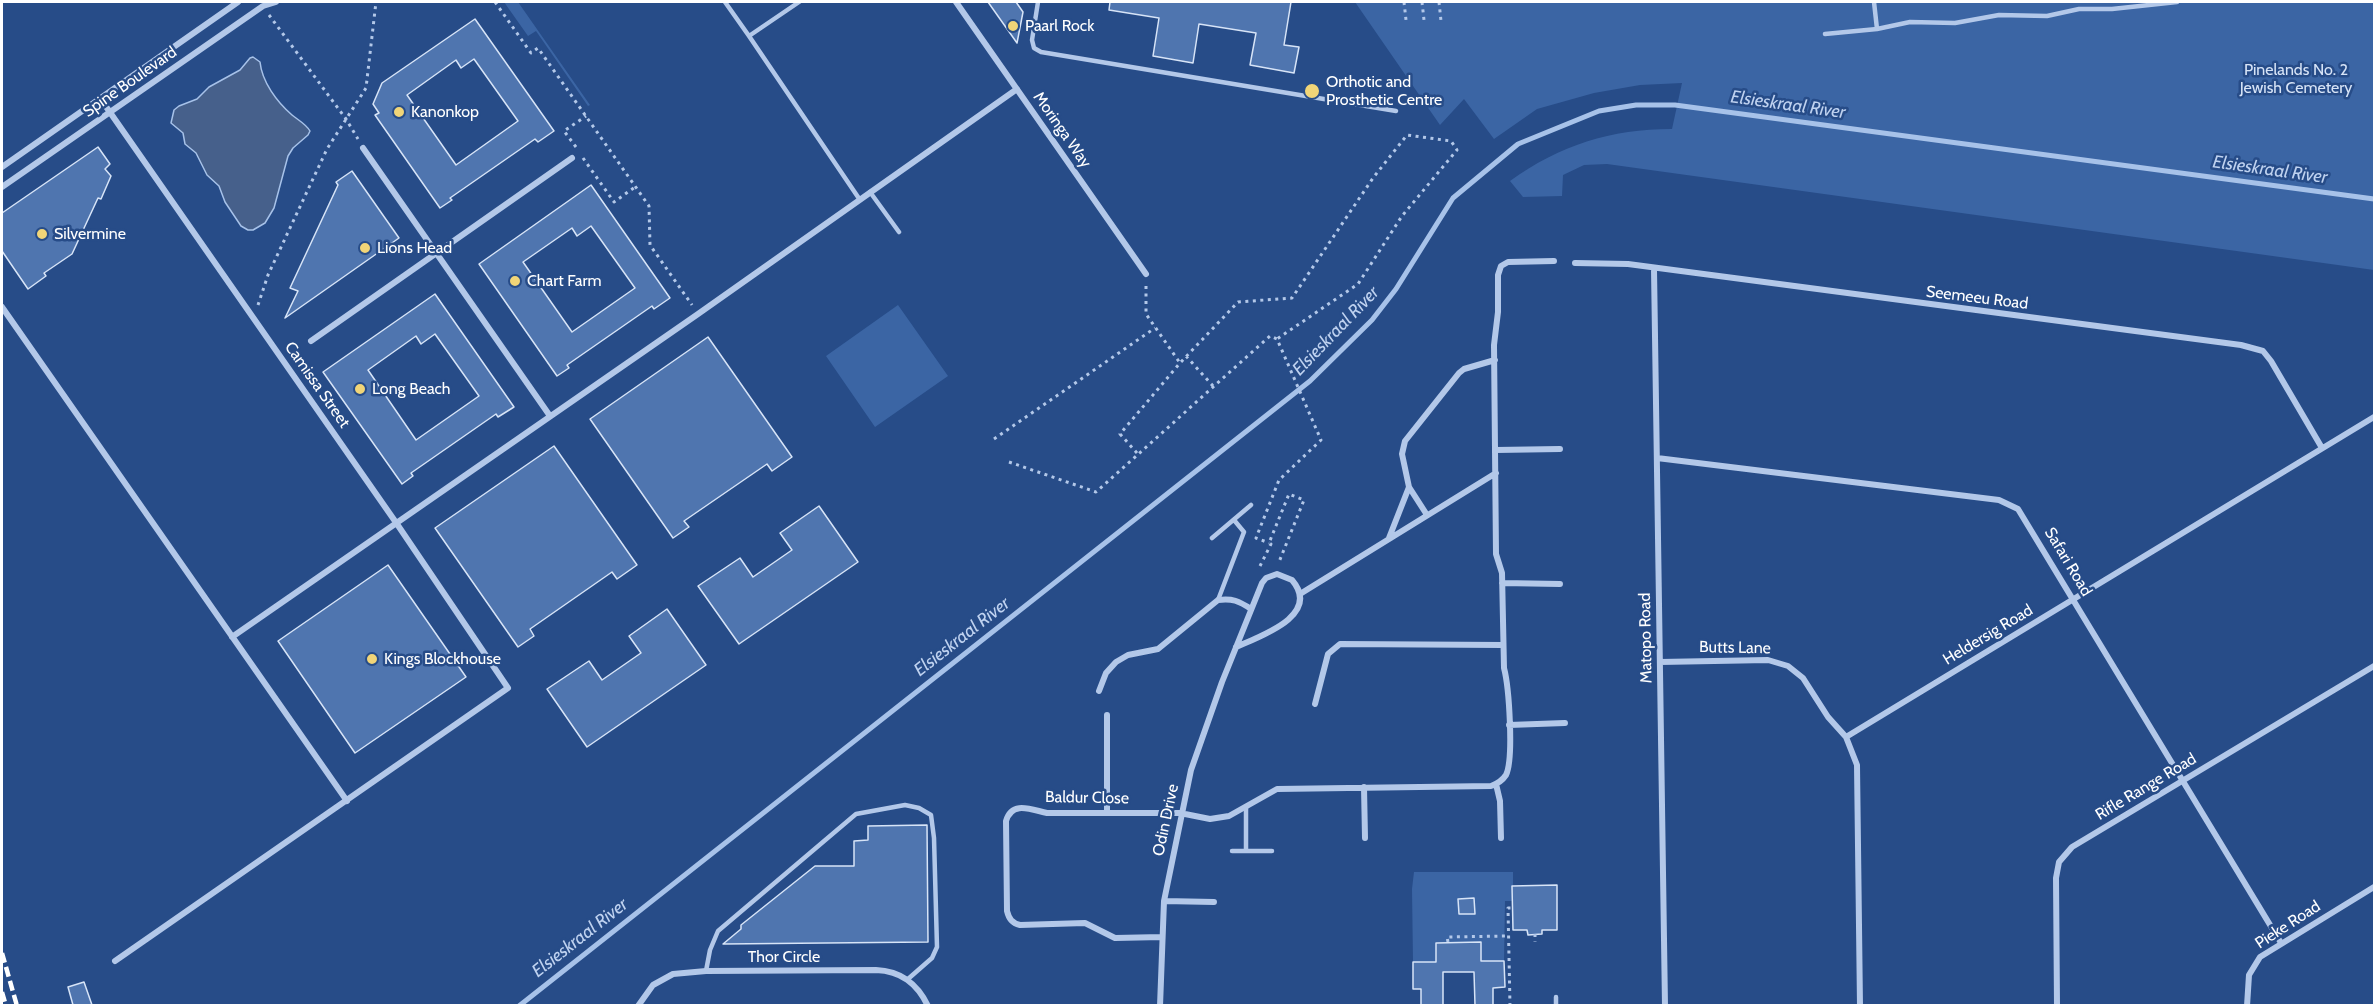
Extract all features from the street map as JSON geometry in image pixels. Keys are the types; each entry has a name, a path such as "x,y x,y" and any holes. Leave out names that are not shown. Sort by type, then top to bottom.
{"street":[{"name":"Spine Boulevard","path":"2,167 238,2"},
{"name":"Spine Boulevard","path":"2,187 263,6 276,2"},
{"name":"Moringa Way","path":"956,2 1146,274"},
{"path":"232,637 698,314 1017,89"},
{"name":"Camissa Street","path":"100,98 397,524 508,688 347,801"},
{"path":"363,148 550,416"},
{"path":"311,341 572,158"},
{"path":"1501,838 1500,801 1496,784 1501,781 1507,771 1509,724 1508,683 1504,668 1502,573 1496,554 1494,345 1498,312 1498,275 1501,266 1511,261 1554,261"},
{"name":"Seemeeu Road","path":"1575,263 1628,264 2241,345 2263,351 2271,361 2322,448"},
{"name":"Matopo Road","path":"1654,269 1665,1005"},
{"path":"2,307 347,801 115,961"},
{"path":"1427,514 1409,487 1402,454 1408,435 1464,369 1495,360"},
{"name":"Heldersig Road","path":"1846,737 2374,417"},
{"path":"1496,450 1560,449"},
{"name":"Safari Road","path":"1657,458 2006,502 2013,505 2023,514 2281,943"},
{"path":"1236,647 1290,618 1300,604 1300,594 1496,473"},
{"path":"1389,538 1409,487"},
{"name":"Odin Drive","path":"1161,1005 1164,901 1180,813 1204,730 1262,583 1273,575 1288,576 1298,586 1300,594"},
{"path":"1502,584 1560,584"},
{"path":"1098,691 1106,673 1116,662 1128,655 1158,649 1218,600 1228,598 1251,609"},
{"path":"1315,704 1328,654 1340,644 1503,645"},
{"name":"Butts Lane","path":"1660,662 1768,660 1788,666 1803,678 1828,717 1846,737"},
{"name":"Rifle Range Road","path":"2057,1005 2055,890 2060,862 2072,847 2374,666"},
{"path":"1107,715 1107,813"},
{"path":"1509,724 1565,723"},
{"path":"1846,737 1857,765 1860,1005"},
{"name":"Baldur Close","path":"1162,937 1115,938 1086,923 1020,925 1014,923 1009,918 1007,889 1006,821 1012,809 1027,807 1047,813 1180,813 1210,819 1229,816 1277,789 1496,784"},
{"path":"1364,787 1365,838"},
{"name":"Pieke Road","path":"2247,1005 2246,987 2249,975 2260,957 2374,887"},
{"path":"1164,901 1214,902"},
{"name":"Thor Circle","path":"638,1005 645,993 663,978 674,974 706,971 876,969 887,970 908,979"},
{"path":"908,979 917,987 928,1005"}],"lane":[{"path":"725,2 860,200"},
{"path":"749,36 799,2"},
{"path":"1038,2 1032,40 1034,48 1041,52 1396,111"},
{"path":"1874,2 1877,29"},
{"path":"1825,34 1877,29 1922,21 1955,23 1999,15 2048,16 2079,9 2112,9 2177,2"},
{"path":"870,192 899,232"},
{"path":"1212,538 1251,505"},
{"path":"1218,600 1244,532 1234,520"},
{"path":"706,971 710,950 718,931 856,814 905,805 919,808 931,815 934,838 937,947 932,958 908,979"},
{"path":"1246,807 1246,851"},
{"path":"1232,851 1272,851"},
{"path":"1556,997 1556,1005"}],"path":[{"path":"254,318 268,275 327,149 366,88 376,2"},
{"path":"495,2 531,53 538,48 649,206 650,245 698,314"},
{"path":"1404,2 1406,20"},
{"path":"1422,2 1424,20"},
{"path":"1438,2 1441,21"},
{"path":"263,6 346,119 363,148"},
{"path":"586,116 564,131 614,202 635,187"},
{"path":"1137,453 1120,434 1186,356 1238,302 1292,298 1373,178 1407,135 1451,141 1456,150 1402,216 1358,284 1278,341"},
{"path":"1146,274 1146,314 1180,363"},
{"path":"994,439 1155,327"},
{"path":"1010,462 1096,492 1270,336 1278,341 1321,440 1279,480 1256,538 1269,543"},
{"path":"1186,356 1213,386"},
{"path":"1260,566 1271,544 1269,543 1289,494 1304,500 1279,561"},
{"path":"1510,1005 1508,908 1511,908"},
{"path":"1535,934 1535,942"},
{"path":"1469,936 1469,942"},
{"path":"1448,942 1448,937 1509,936"}],"green space":[{"path":"504,2 518,2 590,105 588,106 536,31 528,36"},
{"name":"Pinelands No. 2 Jewish Cemetery","path":"1355,2 2374,2 2374,270 1607,164 1584,165 1563,175 1562,196 1523,197 1510,181 1529,168 1567,149 1628,132 1672,129 1682,83 1640,85 1594,93 1537,109 1494,139 1464,99 1440,125"},
{"path":"898,305 948,376 875,427 826,356"},
{"path":"1414,872 1513,872 1513,901 1505,901 1504,961 1481,961 1480,942 1436,943 1436,962 1413,962 1412,889"}],"shaded area":[{"path":"253,57 260,62 267,84 276,98 310,131 288,156 274,208 265,223 253,230 248,230 241,226 225,202 219,186 207,175 196,153 185,144 183,133 171,123 174,110 197,99 209,87 240,70"}],"building":[{"name":"Paarl Rock","path":"988,2 1016,2 1023,12 1017,43"},
{"path":"1110,2 1291,2 1284,45 1299,47 1294,73 1250,65 1256,33 1199,24 1193,63 1153,56 1159,18 1109,10"},
{"name":"Kanonkop","path":"475,19 554,131 538,142 535,139 450,198 452,200 440,208 375,115 379,113 373,104 382,83","holes":["474,59 518,121 456,165 407,95 456,60 461,68"]},
{"name":"Silvermine","path":"98,147 110,164 105,169 111,176 101,199 98,198 72,254 44,273 46,276 28,289 2,251 2,213"},
{"name":"Lions Head","path":"352,171 399,238 285,318 298,291 290,288 338,185 336,182"},
{"name":"Chart Farm","path":"591,185 670,298 654,309 652,306 567,365 569,368 557,376 479,264","holes":["591,226 635,288 572,332 523,262 572,228 577,236"]},
{"name":"Long Beach","path":"435,294 514,407 498,417 496,414 411,473 413,476 402,484 323,372","holes":["435,334 479,396 416,440 368,370 416,336 421,344"]},
{"path":"708,337 792,457 772,471 767,464 684,521 689,527 673,538 590,419"},
{"path":"554,446 637,565 617,579 612,572 530,629 534,636 518,647 435,528"},
{"path":"819,506 858,562 739,644 698,586 740,558 753,577 792,550 780,533"},
{"name":"Kings Blockhouse","path":"388,565 466,677 355,753 278,641"},
{"path":"667,609 706,665 587,747 547,689 589,661 602,680 641,653 629,636"},
{"path":"927,825 928,942 723,944 741,929 741,925 815,866 854,866 854,841 868,840 868,826"},
{"path":"1557,885 1557,930 1542,930 1542,934 1528,935 1527,930 1513,930 1512,886"},
{"path":"1474,898 1475,914 1459,914 1458,899"},
{"path":"1481,942 1481,961 1504,961 1505,987 1493,988 1493,1005 1475,1005 1474,972 1443,972 1443,1005 1421,1005 1421,989 1413,989 1413,962 1436,962 1436,943"},
{"path":"84,982 92,1005 73,1005 68,987"}],"waterway":[{"name":"Elsieskraal River","path":"519,1006 1310,381 1372,320 1396,289 1453,198 1518,144 1599,111 1636,105 1675,105 2374,199"}],"railway":[{"path":"2,953 17,1006"},
{"path":"2,992 6,1006"}],"place":[{"name":"Paarl Rock","path":"1013,26"},
{"name":"Orthotic and Prosthetic Centre","path":"1312,91"},
{"name":"Kanonkop","path":"399,112"},
{"name":"Silvermine","path":"42,234"},
{"name":"Lions Head","path":"365,248"},
{"name":"Chart Farm","path":"515,281"},
{"name":"Long Beach","path":"360,389"},
{"name":"Kings Blockhouse","path":"372,659"}]}
